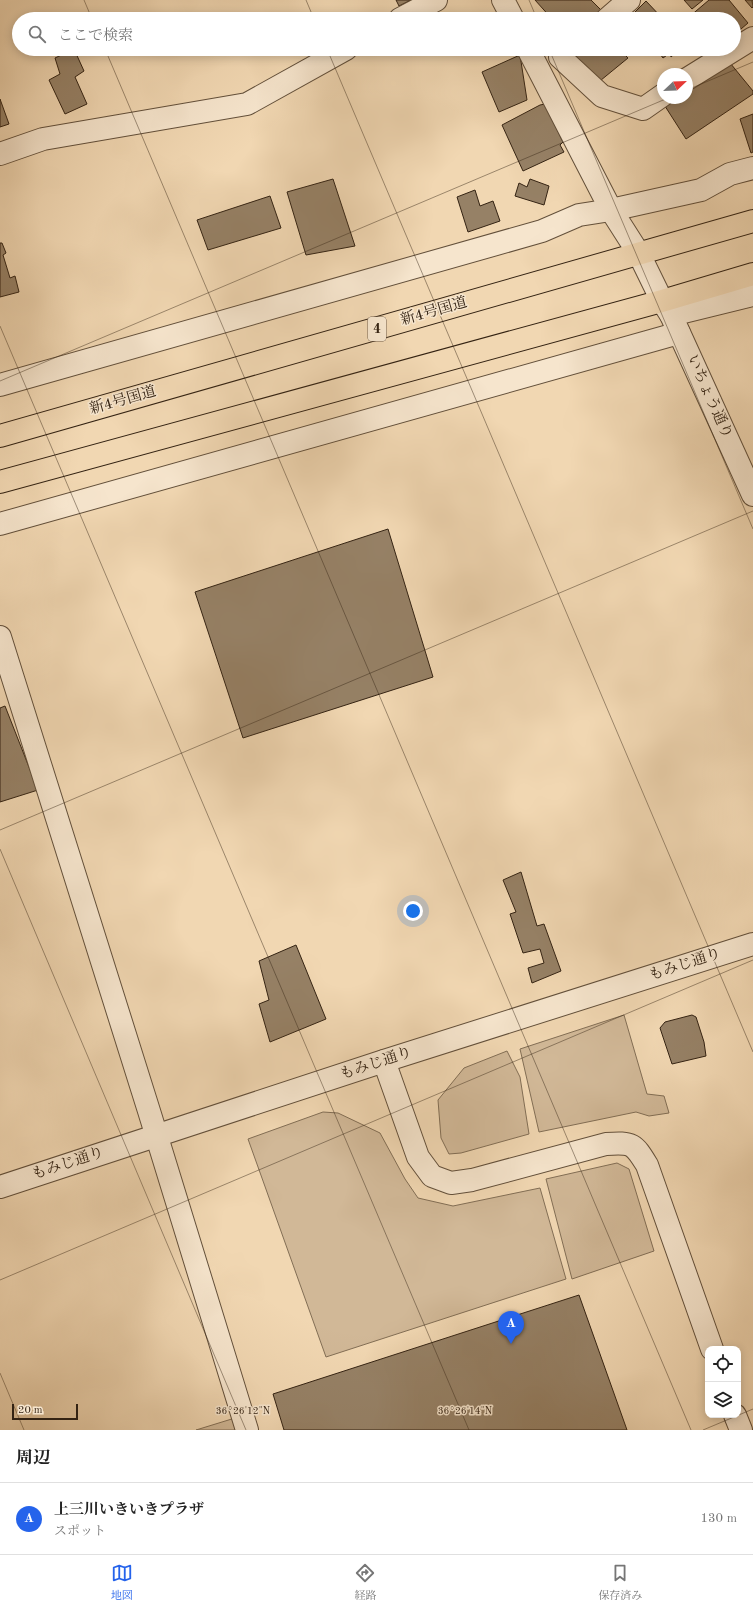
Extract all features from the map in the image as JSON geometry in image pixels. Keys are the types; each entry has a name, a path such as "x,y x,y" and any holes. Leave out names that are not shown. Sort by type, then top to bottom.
{"highway":[{"name":"新4号国道","path":"0,436 753,221"},
{"path":"0,482 671,316 753,274"}],"street":[{"path":"413,12 436,0"},
{"path":"503,0 509,12"},
{"path":"615,12 629,0"},
{"path":"741,46 753,38"},
{"path":"0,154 43,139 247,104 333,56"},
{"name":"いちょう通り","path":"532,56 611,210 639,254 671,316 753,496"},
{"path":"539,70 561,56"},
{"path":"569,56 602,96 643,109 657,99"},
{"path":"693,76 725,56"},
{"path":"0,385 542,231 579,215 611,210 701,190 730,174 753,168"},
{"path":"0,524 671,316 753,295"},
{"path":"0,637 247,1430"},
{"name":"もみじ通り","path":"0,1187 384,1061 753,944"},
{"path":"384,1061 418,1157 432,1176 451,1183 472,1180 606,1144 623,1142 637,1148 647,1165 711,1346"},
{"path":"736,1418 741,1430"}],"shaded area":[{"path":"624,1015 647,1094 664,1096 669,1113 649,1116 636,1112 539,1132 520,1049"},
{"path":"507,1051 520,1077 529,1134 461,1153 449,1154 441,1138 438,1100 464,1068"},
{"path":"323,1112 338,1113 380,1133 405,1179 418,1198 453,1206 540,1188 566,1279 326,1357 248,1139"},
{"path":"617,1163 629,1169 654,1251 572,1279 546,1179"},
{"path":"235,1418 238,1430 196,1430"}],"building":[{"path":"396,0 411,0 399,6"},
{"path":"535,0 591,0 602,11 601,12 546,12"},
{"path":"684,0 703,0 692,9"},
{"path":"709,0 729,0 739,12 695,12"},
{"path":"745,0 753,0 752,8"},
{"path":"646,1 656,12 635,12"},
{"path":"741,15 748,23 741,29"},
{"path":"59,56 77,56 84,71 75,77 87,104 65,114 49,80 60,74 55,58"},
{"path":"520,56 527,100 499,112 482,72"},
{"path":"571,56 626,56 628,58 595,85"},
{"path":"726,58 753,91 753,94 686,139 664,104 693,104 693,82"},
{"path":"0,99 9,124 0,127"},
{"path":"545,104 563,142 560,145 564,152 523,171 502,125 540,105"},
{"path":"753,114 753,152 751,153 740,119"},
{"path":"333,179 355,246 306,255 287,192"},
{"path":"530,179 549,186 544,205 515,196 519,183 527,187"},
{"path":"475,190 480,206 493,201 500,221 468,232 457,197"},
{"path":"270,196 281,228 208,250 197,220"},
{"path":"0,243 2,243 6,253 3,255 10,278 15,276 19,292 0,297"},
{"path":"388,529 433,677 243,738 195,592"},
{"path":"5,706 38,790 0,802 0,708"},
{"path":"521,872 537,926 544,924 561,971 532,983 528,968 544,963 540,949 523,953 510,914 516,912 503,880"},
{"path":"296,945 326,1019 270,1042 259,1004 269,1000 259,961"},
{"path":"692,1015 696,1017 704,1042 706,1056 672,1064 660,1028 665,1022"},
{"path":"579,1295 627,1430 284,1430 273,1394"}],"place":[{"name":"上三川いきいきプラザ","path":"511,1344"}]}
